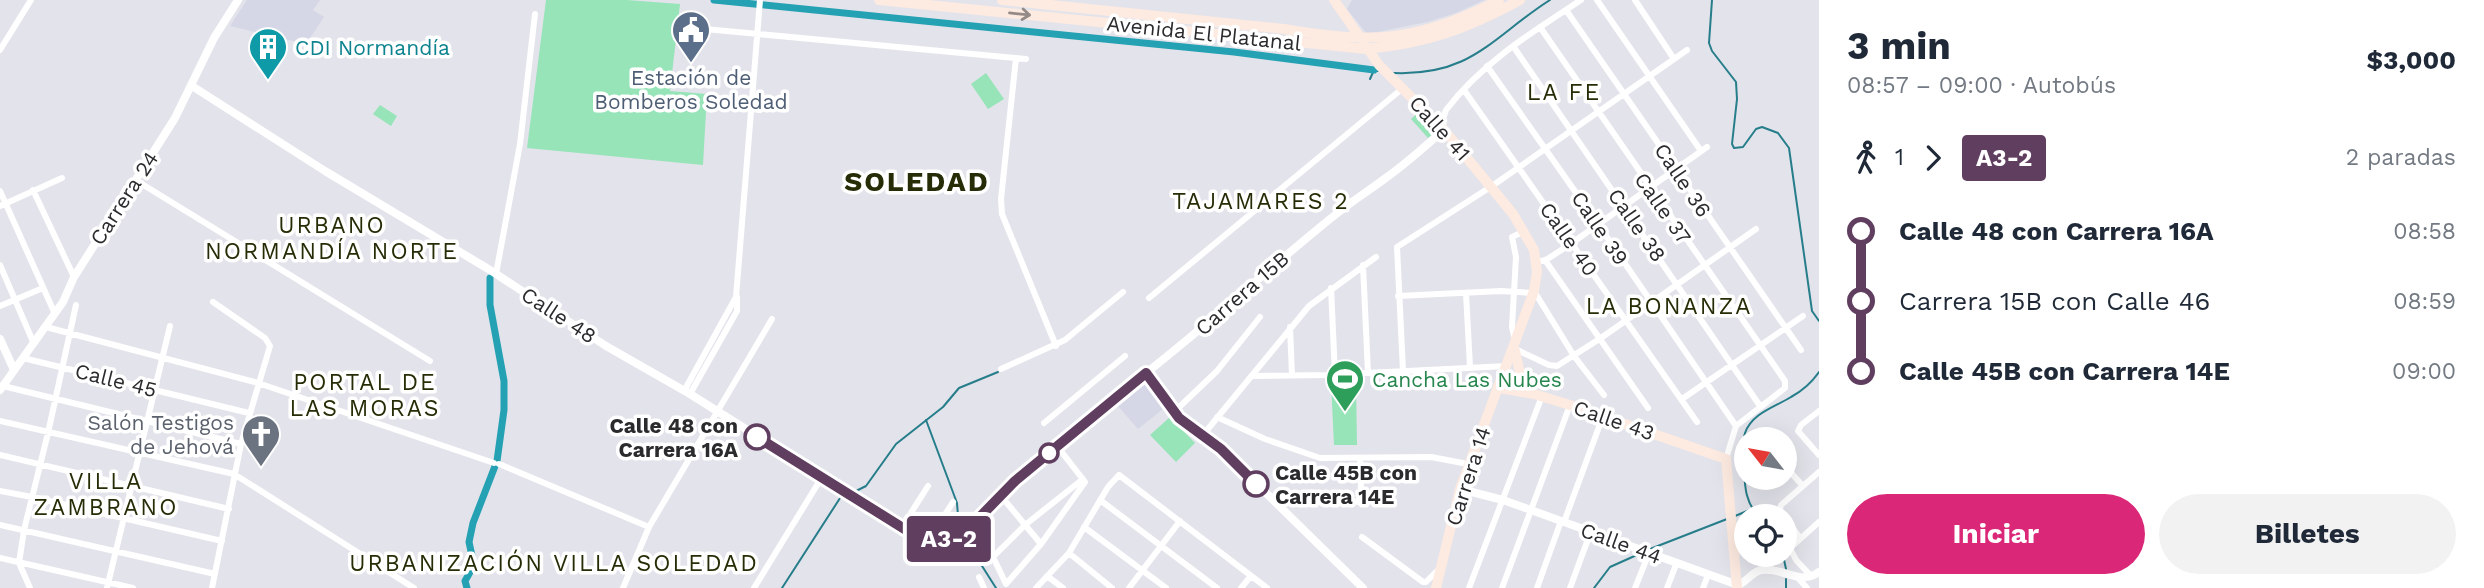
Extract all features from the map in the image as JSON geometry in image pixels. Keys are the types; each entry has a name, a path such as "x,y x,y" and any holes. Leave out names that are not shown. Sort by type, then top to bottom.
{"main road":[{"name":"Avenida El Platanal","path":"879,0 1366,49 1401,46 1441,36 1482,20 1520,0"},
{"name":"Avenida El Platanal","path":"1002,0 1113,6 1327,37 1359,39 1391,37 1431,29 1454,22 1499,0"},
{"name":"Calle 41","path":"1338,2 1359,39 1379,65 1444,130 1492,186 1525,231 1541,261"},
{"path":"1327,37 1346,17"},
{"name":"Carrera 14","path":"1436,588 1468,464 1515,345 1541,261"},
{"path":"1515,345 1520,373 1538,395"},
{"name":"Calle 43","path":"1499,388 1538,395 1726,458"},
{"path":"1726,458 1738,587"}],"street":[{"path":"0,50 31,0"},
{"name":"Carrera 24","path":"1,388 63,302 74,277 137,181 192,86 214,38 238,0"},
{"path":"687,393 736,301 760,0"},
{"name":"Carrera 15B","path":"927,543 939,543 973,524 1057,446 1317,229 1386,178 1444,130 1446,110 1487,66 1581,0"},
{"path":"1541,261 1572,243 1704,149 1649,77 1597,0"},
{"path":"1635,0 1674,59"},
{"name":"Calle 36","path":"1566,10 1801,350"},
{"path":"495,273 520,144 535,13"},
{"path":"683,27 1026,60"},
{"name":"Calle 37","path":"1540,27 1785,381 1785,388 1760,406"},
{"name":"Calle 38","path":"1513,46 1760,406"},
{"path":"1403,371 1397,247 1492,186 1687,50"},
{"path":"1016,58 1001,199 1002,214 1056,346"},
{"name":"Calle 39","path":"1487,66 1736,426"},
{"path":"1149,298 1399,84"},
{"name":"Calle 48","path":"192,86 325,171 495,273 606,346 851,493 927,543"},
{"name":"Calle 40","path":"1464,90 1698,422"},
{"path":"3,205 62,178"},
{"path":"137,181 430,361"},
{"path":"33,190 74,277"},
{"path":"0,191 3,205 55,314"},
{"path":"1525,231 1512,237 1516,257 1513,327 1515,345 1553,367 1601,338 1756,229"},
{"path":"1203,435 1309,306 1376,257"},
{"name":"Calle 41","path":"1541,261 1601,338 1648,408"},
{"path":"0,265 34,344"},
{"path":"1363,265 1368,373"},
{"path":"0,306 43,288"},
{"path":"1331,288 1335,375"},
{"path":"1001,369 1056,346 1123,292"},
{"path":"1398,296 1533,292 1574,356 1604,395"},
{"path":"1466,293 1470,367"},
{"path":"212,588 241,444 270,346 269,342 213,302"},
{"path":"30,588 19,563 24,530 76,305"},
{"path":"1682,399 1803,316"},
{"path":"1174,412 1217,371 1260,317"},
{"path":"623,588 649,527 772,319"},
{"path":"108,585 130,484 170,326"},
{"path":"46,327 258,383 497,463 649,527"},
{"path":"1290,327 1292,375"},
{"path":"0,339 14,370"},
{"path":"1045,423 1125,356"},
{"name":"Calle 45","path":"23,358 249,413"},
{"path":"1252,376 1335,375 1507,366"},
{"path":"1146,373 1174,412 1239,467 1363,588"},
{"path":"1,388 56,398 241,444"},
{"path":"1469,588 1503,500 1538,395"},
{"path":"1502,588 1570,405"},
{"path":"1726,458 1736,426 1760,406"},
{"path":"1819,411 1798,428 1798,432 1819,455"},
{"path":"1536,588 1603,416"},
{"path":"1217,417 1265,439 1320,458 1431,457 1468,464"},
{"path":"0,421 234,474 414,588"},
{"path":"1057,446 1084,481"},
{"path":"0,455 229,509"},
{"path":"1358,502 1361,491 1360,458"},
{"path":"1782,504 1819,472"},
{"path":"1036,588 1069,553 1100,500 1119,475 1267,588"},
{"path":"754,588 822,477"},
{"path":"1797,479 1802,485"},
{"path":"993,557 1025,525 1084,481"},
{"path":"973,524 1006,584 1041,544 1084,481"},
{"path":"902,527 928,486"},
{"name":"Calle 44","path":"1460,489 1503,500 1591,531 1738,587"},
{"path":"0,491 222,541"},
{"path":"1001,496 1041,544"},
{"path":"1100,500 1217,588"},
{"path":"927,543 953,502"},
{"path":"1129,588 1180,521"},
{"path":"1815,574 1796,560 1790,548 1819,522"},
{"path":"0,525 215,574"},
{"path":"1084,527 1166,588"},
{"path":"1570,588 1591,531"},
{"path":"1797,534 1800,538"},
{"path":"1362,537 1423,582 1441,567"},
{"path":"1069,553 1112,588"},
{"path":"1635,588 1649,553"},
{"path":"0,558 108,585 133,588"},
{"path":"1667,588 1677,562"},
{"path":"1738,587 1758,571 1766,570 1795,577 1807,588"},
{"path":"1795,577 1815,574"},
{"path":"1703,588 1708,575"},
{"path":"1047,576 1063,588"},
{"path":"1241,588 1251,576"},
{"path":"979,577 984,588"}],"shaded area":[{"path":"247,0 320,0 313,10 324,17 306,44 230,26"},
{"path":"1352,0 1484,0 1427,22 1367,34 1347,9"},
{"path":"1146,377 1167,406 1138,429 1116,404"}],"green space":[{"path":"546,0 627,0 680,4 670,91 707,94 703,165 527,148"},
{"path":"986,73 1004,99 988,109 971,84"},
{"path":"380,105 397,116 391,126 373,114"},
{"path":"1419,112 1436,131 1428,138 1411,119"},
{"name":"Cancha Las Nubes","path":"1331,382 1356,382 1357,445 1334,445"},
{"path":"1170,417 1195,443 1176,462 1150,435"}],"waterway":[{"path":"714,0 1234,52 1374,70"},
{"path":"1394,73 1421,72 1462,61 1480,52 1550,0"},
{"path":"1712,0 1709,43 1736,82 1732,144 1734,148 1743,147 1756,129 1762,127 1778,133 1789,148 1812,311 1819,321"},
{"path":"1370,79 1374,70 1378,71"},
{"path":"467,588 465,581 474,565 469,542 473,523 497,461 504,410 504,381 490,305 490,278"},
{"path":"854,492 866,486 896,444 943,407 959,388 998,372"},
{"path":"1750,504 1746,489 1743,447 1748,426 1758,415 1799,392 1819,372"},
{"path":"926,420 957,503 959,528"},
{"path":"782,588 842,495"},
{"path":"1650,549 1727,519"},
{"path":"963,536 996,588"},
{"path":"1594,588 1610,567 1639,554"},
{"path":"1786,579 1786,588"}],"bus line":[{"name":"A3-2","path":"757,437 927,543 939,543 960,534 973,524 1015,481 1146,373 1179,418 1221,449 1256,484"}],"place":[{"name":"Estación de Bomberos Soledad","path":"691,64"},
{"name":"CDI Normandía","path":"268,81"},
{"name":"Cancha Las Nubes","path":"1345,413"},
{"name":"Calle 48 con Carrera 16A","path":"757,437"},
{"name":"Salón Testigos de Jehová","path":"261,468"},
{"name":"Calle 45B con Carrera 14E","path":"1256,484"}],"district":[{"name":"LA FE","path":"1564,92"},
{"name":"SOLEDAD","path":"917,181"},
{"name":"TAJAMARES 2","path":"1261,201"},
{"name":"URBANO NORMANDÍA NORTE","path":"332,238"},
{"name":"LA BONANZA","path":"1669,306"},
{"name":"PORTAL DE LAS MORAS","path":"365,395"},
{"name":"VILLA ZAMBRANO","path":"106,494"},
{"name":"URBANIZACIÓN VILLA SOLEDAD","path":"554,563"}]}
